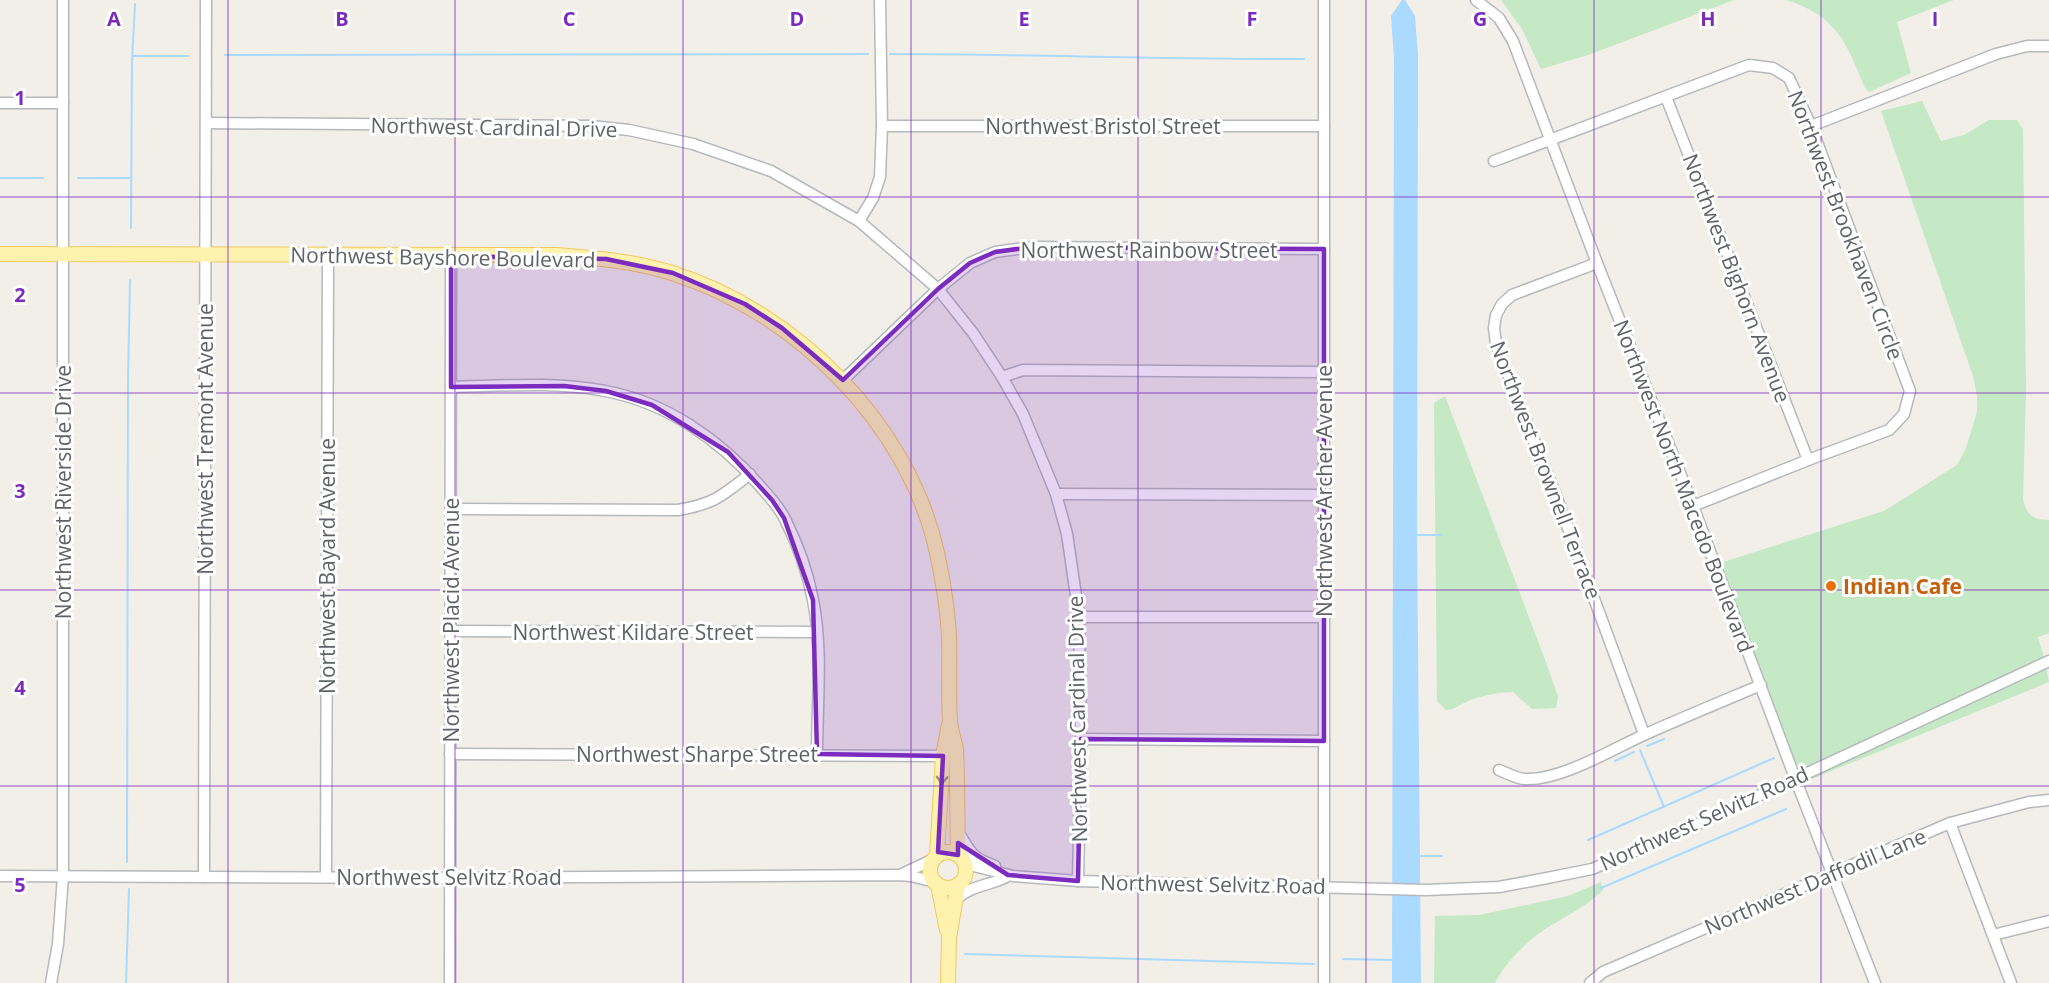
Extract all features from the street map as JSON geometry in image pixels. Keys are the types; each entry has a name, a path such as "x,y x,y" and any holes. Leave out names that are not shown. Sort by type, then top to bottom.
{"main road":[{"name":"Northwest Bayshore Boulevard","path":"0,254 556,255 634,263 673,273 745,304 782,328 843,380 892,446 912,481 936,551 946,599 950,722 956,750 957,831 960,857"},
{"name":"Northwest Bayshore Boulevard","path":"936,857 943,756 950,722"},
{"path":"948,983 949,938 959,888 966,869 960,857 946,852 936,857 930,868 936,883 949,938"},
{"path":"936,883 948,888 959,888"}],"street":[{"name":"Northwest Riverside Drive","path":"51,983 58,944 63,876 63,0"},
{"name":"Northwest Tremont Avenue","path":"204,877 206,0"},
{"path":"859,221 873,198 880,177 882,126 880,0"},
{"name":"Northwest Archer Avenue","path":"1324,0 1324,983"},
{"name":"Northwest North Macedo Boulevard","path":"1476,0 1499,18 1513,40 1875,983"},
{"path":"1811,126 1996,54 2027,46 2049,46"},
{"name":"Northwest Brookhaven Circle","path":"1666,97 1749,65 1773,68 1789,78 1811,126 1910,391 1904,414 1889,430 1808,460"},
{"path":"1494,162 1666,97"},
{"name":"Northwest Bighorn Avenue","path":"1666,97 1808,460"},
{"path":"0,103 63,103"},
{"name":"Northwest Cardinal Drive","path":"206,123 591,126 629,130 693,144 771,171 859,221 938,289 973,333 1023,414 1056,494 1067,534 1079,616 1081,739 1078,881"},
{"name":"Northwest Bristol Street","path":"882,126 1324,126"},
{"name":"Northwest Rainbow Street","path":"843,380 938,289 970,263 995,252 1032,247 1324,249"},
{"name":"Northwest Bayard Avenue","path":"326,876 328,255"},
{"name":"Northwest Placid Avenue","path":"450,983 451,256"},
{"name":"Northwest Brownell Terrace","path":"1597,262 1512,295 1499,309 1494,322 1494,335 1644,734"},
{"path":"1002,377 1023,370 1323,372"},
{"path":"451,387 564,386 606,391 652,405 700,431 728,452 750,474 784,518 803,564 813,600 816,632 817,754"},
{"path":"1693,506 1808,460"},
{"path":"451,509 678,510 704,506 722,497 750,474"},
{"path":"1056,494 1323,495"},
{"path":"1079,616 1324,617"},
{"name":"Northwest Kildare Street","path":"450,631 816,632"},
{"name":"Northwest Selvitz Road","path":"960,857 974,866 1010,876 1078,881 1426,890 1499,887 1592,869 1676,834 2049,661"},
{"path":"1499,770 1524,779 1542,778 1594,760 1644,734 1761,685"},
{"path":"1081,739 1324,741"},
{"name":"Northwest Sharpe Street","path":"450,754 943,756"},
{"name":"Northwest Daffodil Lane","path":"1590,983 1602,972 1950,823 2029,802 2049,800"},
{"path":"1950,823 2011,983"},
{"path":"957,831 972,855 1010,876"},
{"name":"Northwest Selvitz Road","path":"899,875 936,857"},
{"name":"Northwest Selvitz Road","path":"0,876 450,878 899,875 936,883"},
{"path":"959,888 974,887 1010,876"},
{"name":"Northwest Selvitz Road","path":"959,888 1010,876"},
{"path":"1994,935 2049,921"}],"highlighted area":[{"path":"1032,247 1324,249 1324,741 1081,739 1078,881 1008,875 958,843 958,855 938,852 943,756 817,754 813,600 784,518 772,500 728,452 652,405 606,391 564,386 451,387 451,256 606,259 673,273 745,304 782,328 843,380 938,289 970,263 995,252"}],"green space":[{"path":"1501,0 1734,0 1588,55 1541,69 1522,29"},
{"path":"1786,0 1954,0 1897,22 1911,73 1869,92 1845,44 1828,23 1803,6"},
{"path":"1922,101 1941,141 1964,135 1989,120 2017,120 2023,129 2026,391 2023,499 2026,509 2032,516 2049,520 2049,633 2038,637 2044,658 1798,771 1720,563 1884,511 1957,465 1966,448 1977,412 1973,376 1881,111"},
{"path":"1445,396 1547,665 1558,697 1556,708 1532,709 1513,692 1482,696 1449,710 1437,701 1434,403"},
{"path":"2046,667 2049,682 1802,783 1801,780"},
{"path":"1601,882 1603,890 1597,896 1531,940 1510,961 1495,983 1434,983 1435,916 1479,915 1568,896"}],"water":[{"path":"1402,0 1405,0 1415,16 1418,55 1417,535 1421,983 1392,983 1394,59 1391,16"}],"waterway":[{"path":"131,228 132,61 135,4"},
{"path":"225,55 868,54"},
{"path":"890,54 1304,59"},
{"path":"132,56 188,56"},
{"path":"0,178 43,178"},
{"path":"78,178 129,178"},
{"path":"127,862 130,280"},
{"path":"1417,535 1441,535"},
{"path":"1647,746 1664,739"},
{"path":"1640,750 1664,807"},
{"path":"1615,761 1634,752"},
{"path":"1588,840 1774,758"},
{"path":"1601,888 1786,809"},
{"path":"1421,856 1442,856"},
{"path":"126,983 129,889"},
{"path":"965,954 1314,964"},
{"path":"1343,959 1394,960"}],"place":[{"name":"Indian Cafe","path":"1831,586"}]}
